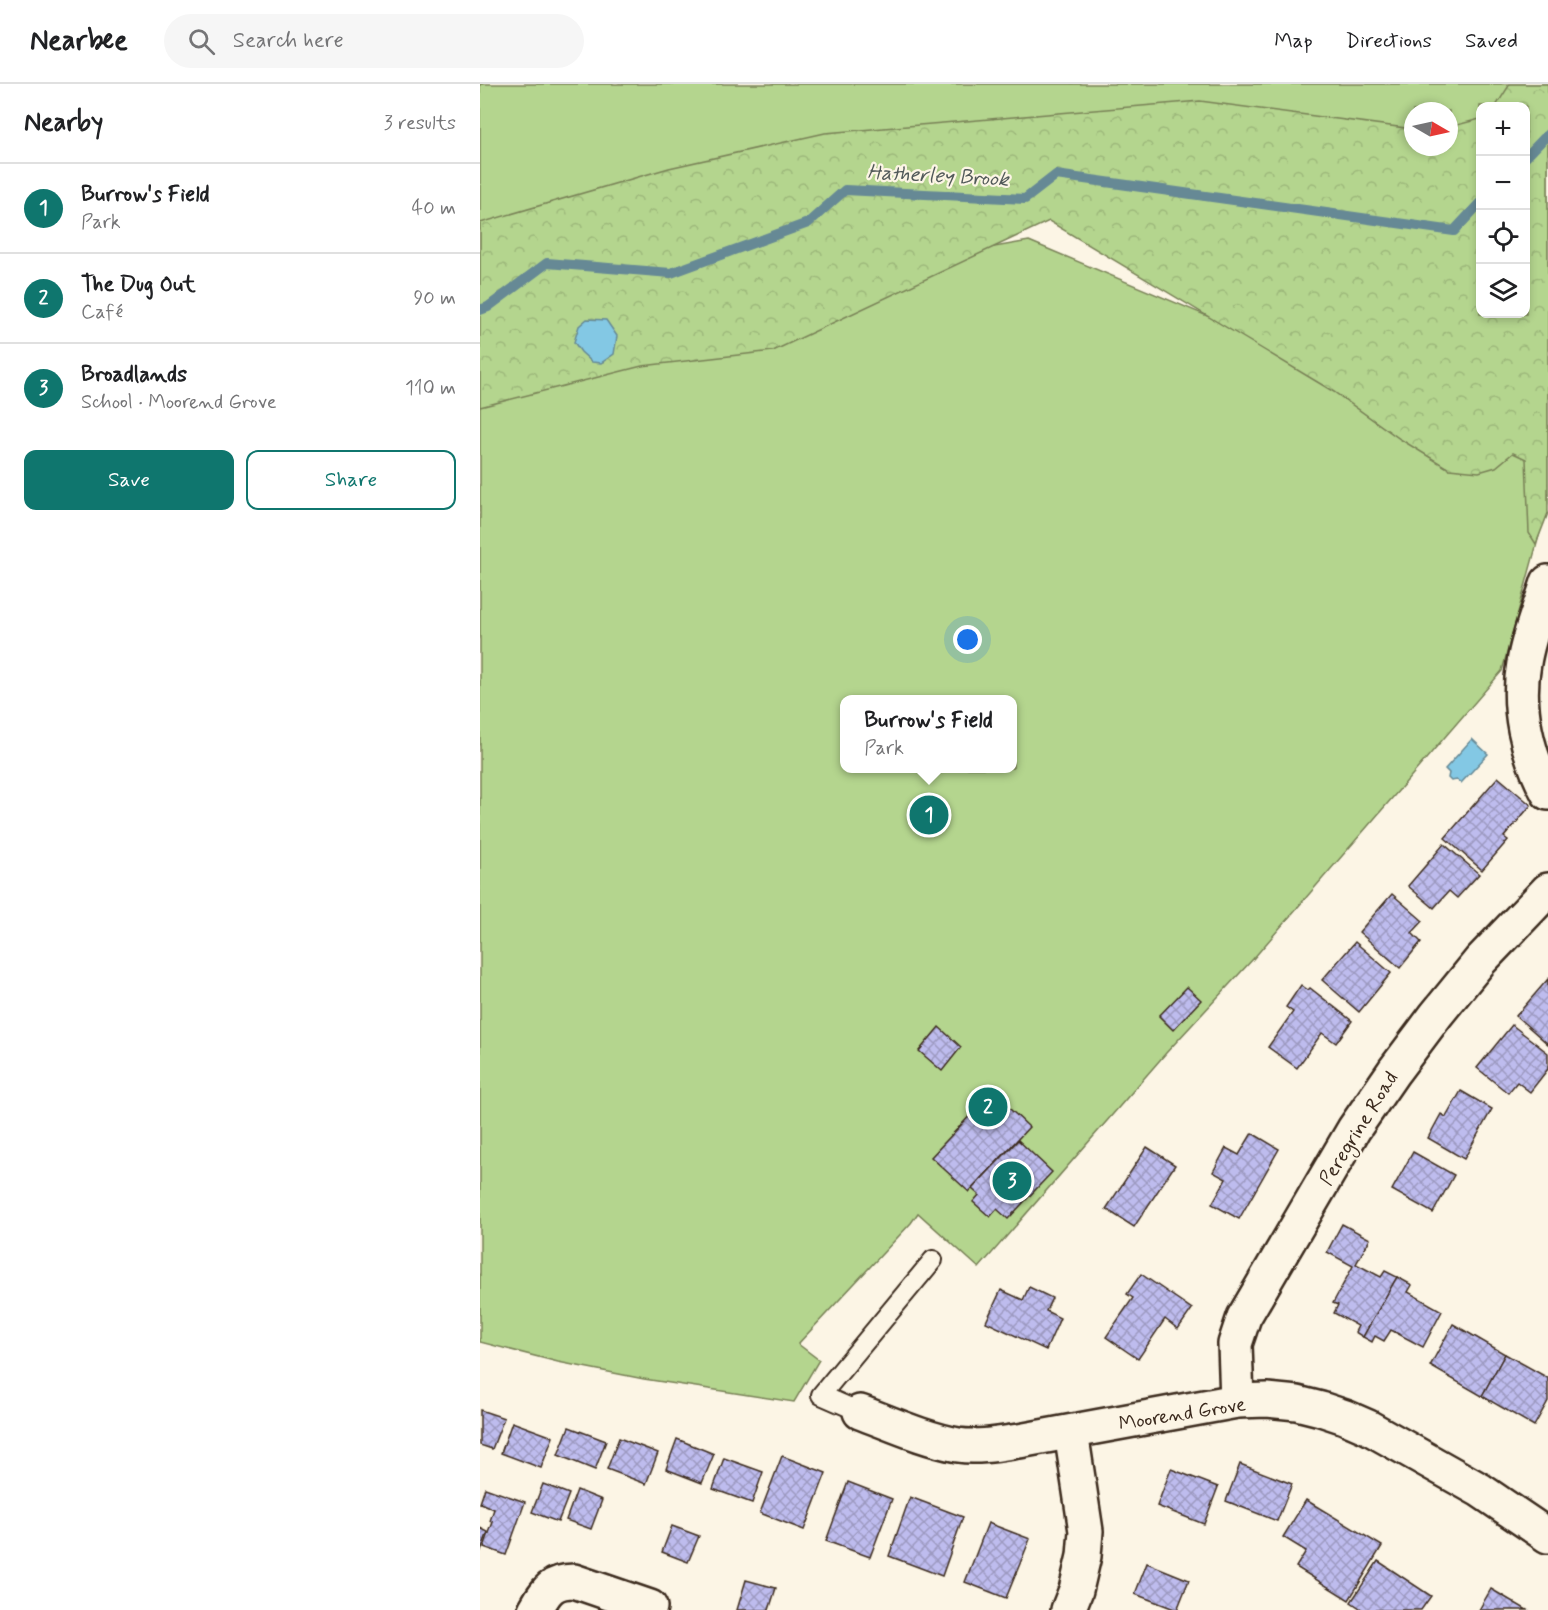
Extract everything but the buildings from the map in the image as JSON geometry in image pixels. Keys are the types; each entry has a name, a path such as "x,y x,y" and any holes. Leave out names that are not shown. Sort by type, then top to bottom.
{"street":[{"path":"1548,582 1524,662 1522,688 1528,746 1548,794"},
{"name":"Peregrine Road","path":"1237,1401 1235,1344 1244,1317 1354,1129 1436,1015 1480,961 1548,890"},
{"name":"Moorend Grove","path":"860,1412 913,1432 959,1445 986,1445 1071,1432 1237,1401 1267,1400 1297,1403 1321,1408 1368,1427 1480,1490 1548,1536"},
{"path":"1068,1610 1076,1590 1084,1556 1086,1531 1071,1432"},
{"path":"536,1610 546,1592 554,1585 564,1581 574,1581 650,1607"}],"lane":[{"path":"860,1412 821,1395 933,1260"}],"green space":[{"path":"480,84 1548,84 1548,324 1478,396 1053,220 480,306"},
{"path":"1510,84 1548,84 1548,513 1536,544 1529,533 1526,459 1513,453 1496,467 1479,472 1449,469 1400,439 1334,392 1049,221 773,351 642,366 480,407 480,223 669,168 825,133 1200,101 1404,128 1404,156 1458,156 1458,125 1476,120 1476,318 1530,318 1530,102 1499,102"},
{"path":"1029,241 1492,436 1548,388 1548,503 1502,671 1253,959 1166,1053 979,1268 918,1213 798,1344 819,1360 794,1402 644,1379 558,1362 480,1342 480,351 575,319"}],"water":[{"path":"587,319 606,320 617,336 614,354 601,363 592,362 574,342 579,326"},
{"path":"1472,739 1488,754 1461,783 1457,780 1451,781 1445,769"}],"waterway":[{"name":"Hatherley Brook","path":"1527,156 1548,134"},
{"name":"Hatherley Brook","path":"480,310 488,307 547,263 671,273 808,223 845,190 1025,199 1056,175 1454,231 1476,207"}],"place":[{"name":"Burrow's Field","path":"929,815"},
{"name":"The Dug Out","path":"988,1107"},
{"name":"Broadlands","path":"1012,1181"}]}
